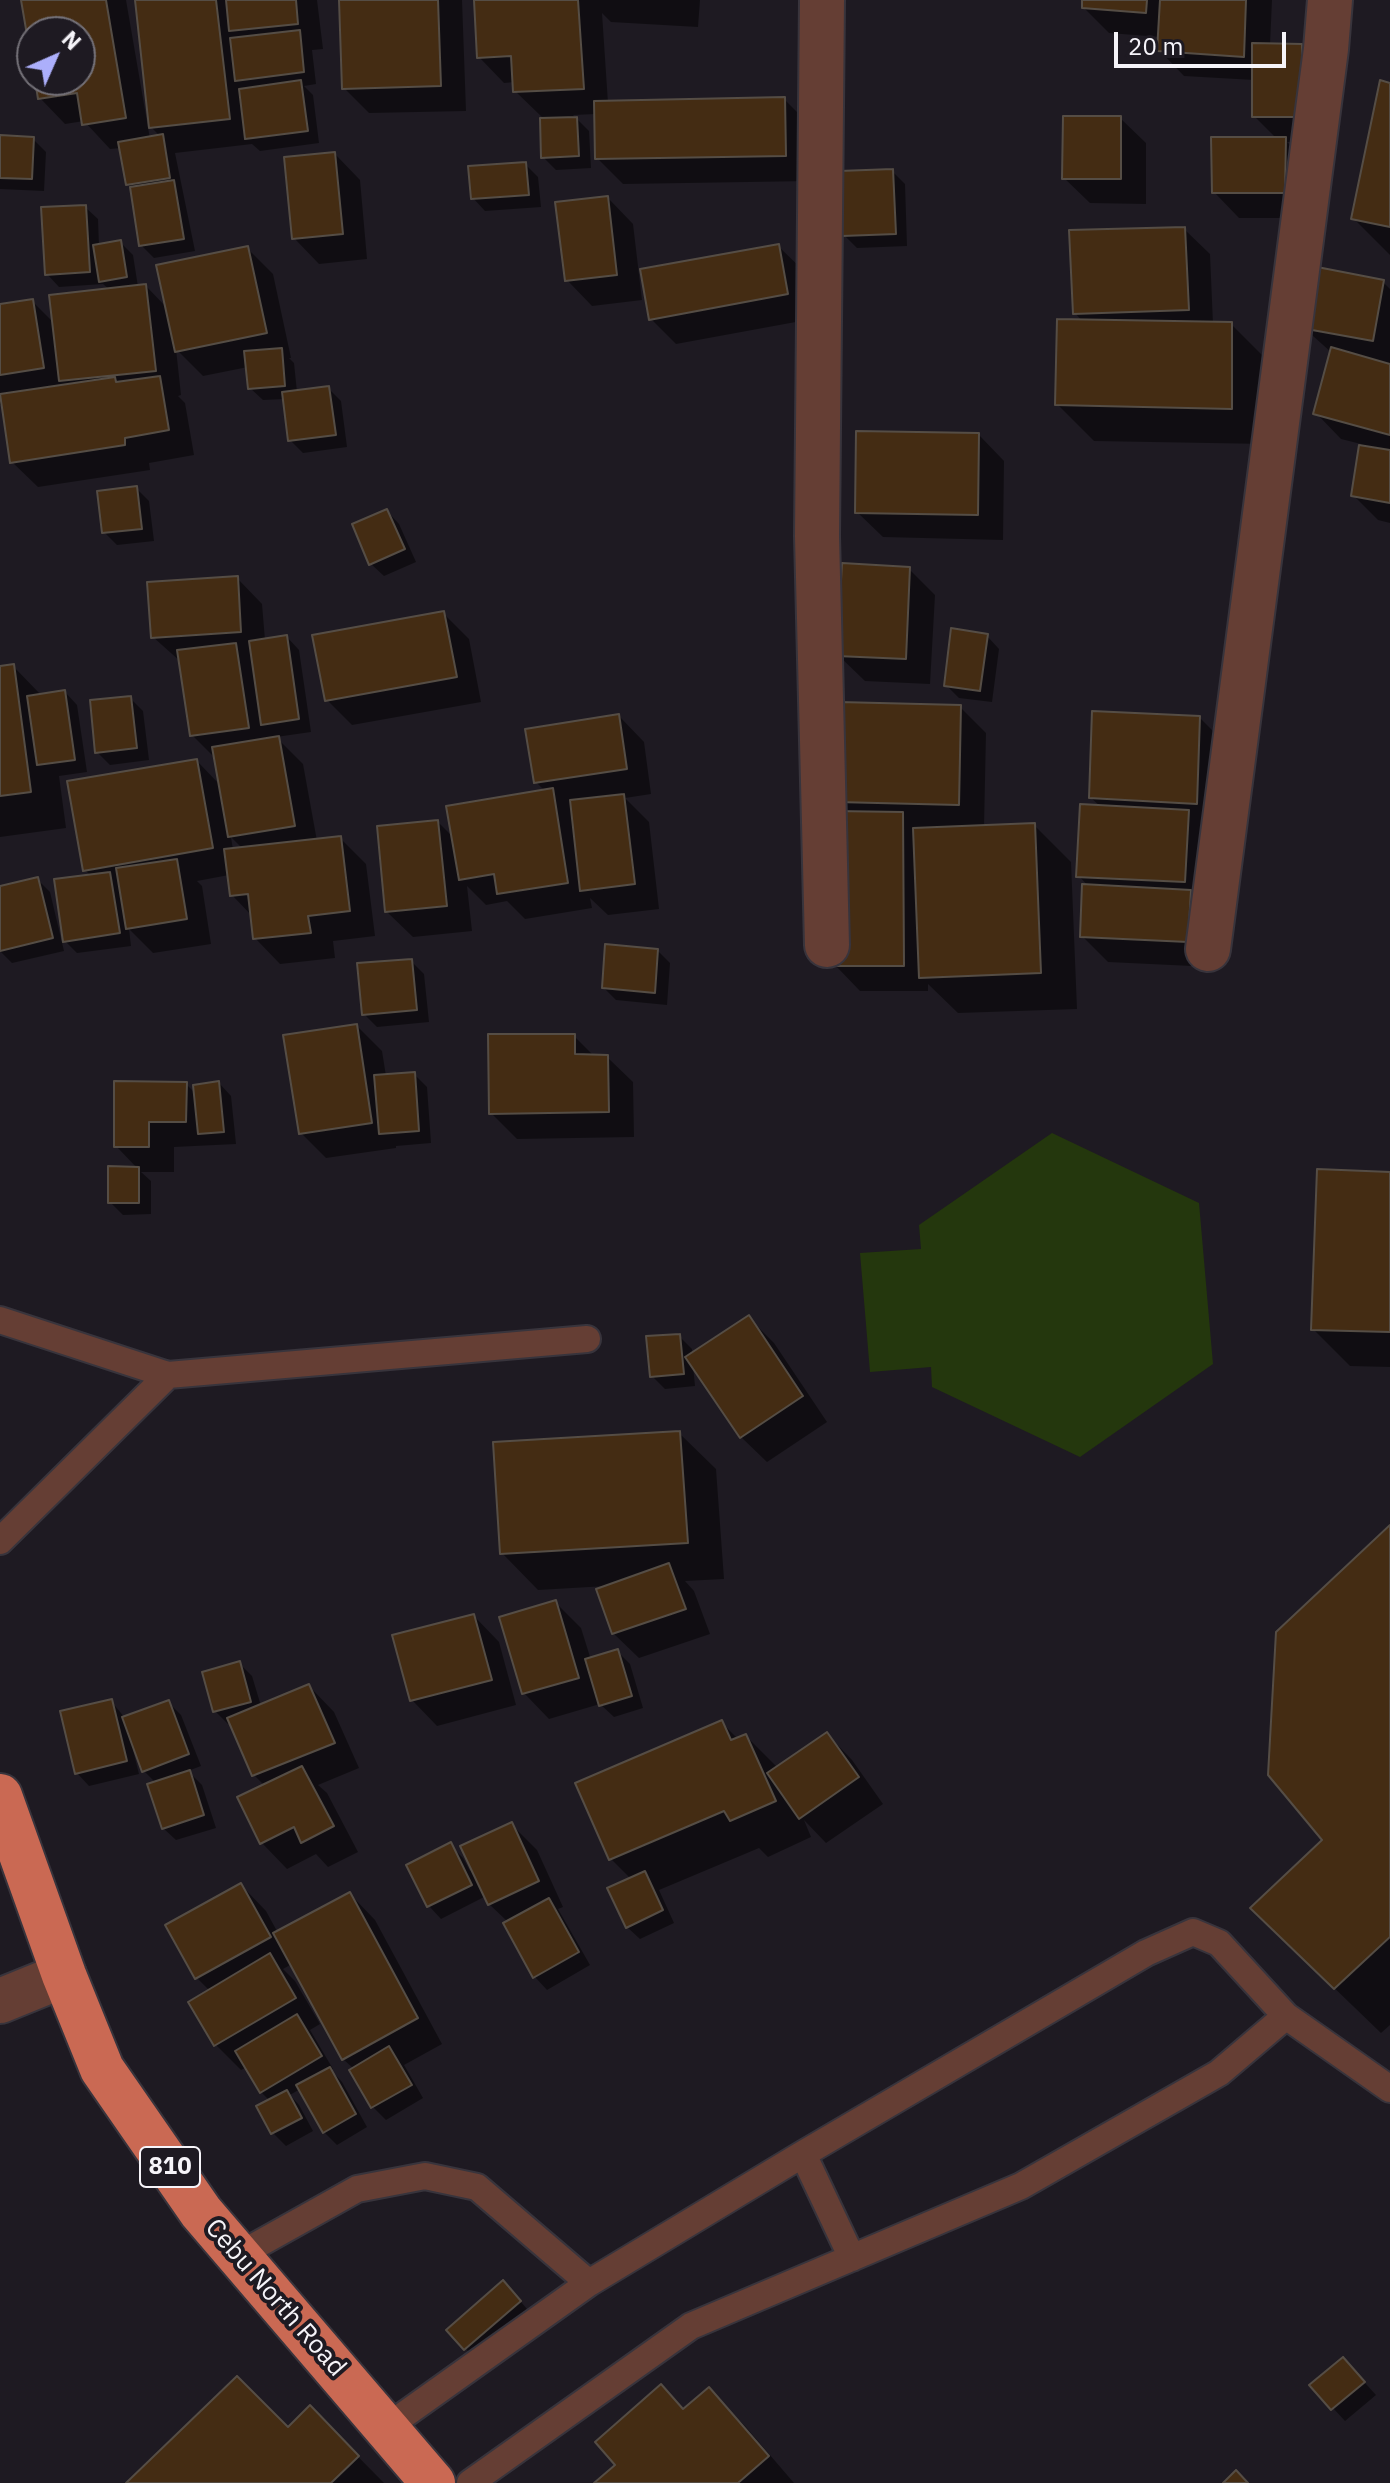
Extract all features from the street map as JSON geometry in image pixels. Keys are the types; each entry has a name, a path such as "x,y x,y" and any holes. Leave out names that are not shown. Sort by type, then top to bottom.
{"highway":[{"name":"Cebu North Road","path":"0,1796 64,1975 102,2069 201,2212 433,2483"}],"street":[{"path":"822,0 817,536 827,945"},
{"path":"1208,949 1330,0"},
{"path":"0,2001 64,1975"}],"lane":[{"path":"0,1320 168,1375 587,1339"},
{"path":"0,1541 168,1375"},
{"path":"387,2427 589,2283 1146,1953 1193,1932 1219,1943 1286,2016 1390,2089"},
{"path":"470,2483 691,2326 1021,2186 1219,2073 1286,2016"},
{"path":"803,2154 852,2258"},
{"path":"239,2255 357,2189 425,2176 477,2187 589,2283"}],"green space":[{"path":"1052,1133 1199,1203 1213,1364 1080,1457 932,1387 931,1367 870,1372 860,1253 921,1249 919,1225"}],"building":[{"path":"21,0 106,0 126,118 82,125 77,96 96,96 96,16 24,16"},
{"path":"135,0 216,0 230,119 149,128"},
{"path":"226,0 296,0 298,24 229,31"},
{"path":"339,0 438,0 441,86 342,89"},
{"path":"474,0 578,0 584,89 513,92 511,56 477,58"},
{"path":"1082,0 1147,0 1146,13 1082,8"},
{"path":"1160,0 1246,0 1244,57 1157,51"},
{"path":"300,30 304,72 235,81 230,38"},
{"path":"1252,43 1302,44 1303,117 1252,117"},
{"path":"301,80 308,131 245,139 239,89"},
{"path":"1380,80 1390,83 1390,227 1351,219"},
{"path":"785,97 786,156 595,159 594,101"},
{"path":"1063,116 1121,116 1121,179 1062,179"},
{"path":"577,117 579,156 541,158 540,118"},
{"path":"163,134 170,178 126,185 118,142"},
{"path":"0,135 34,137 32,179 0,178"},
{"path":"1211,137 1286,137 1285,193 1212,193"},
{"path":"335,152 343,234 292,239 284,157"},
{"path":"526,162 529,195 471,199 468,166"},
{"path":"893,169 896,234 842,236 839,171"},
{"path":"174,180 184,239 139,246 130,187"},
{"path":"608,196 617,275 565,281 555,202"},
{"path":"86,205 90,272 45,275 41,207"},
{"path":"1185,227 1189,310 1073,314 1069,230"},
{"path":"121,240 127,277 99,282 93,245"},
{"path":"779,244 788,294 649,320 640,269"},
{"path":"248,246 267,333 175,352 156,265"},
{"path":"1312,266 1384,280 1373,341 1301,328"},
{"path":"146,284 156,371 59,381 49,295"},
{"path":"33,299 44,368 0,375 0,304"},
{"path":"1057,319 1232,322 1232,409 1055,405"},
{"path":"1331,347 1390,364 1390,435 1313,414"},
{"path":"282,348 285,386 248,389 244,351"},
{"path":"160,376 169,430 125,438 125,445 10,463 0,394 115,377 116,382"},
{"path":"329,386 336,435 288,441 282,392"},
{"path":"856,431 979,433 978,515 855,513"},
{"path":"1359,445 1390,450 1390,503 1351,496"},
{"path":"137,486 142,529 102,533 97,491"},
{"path":"387,509 405,549 369,565 352,524"},
{"path":"842,563 910,567 906,659 837,656"},
{"path":"238,576 241,632 151,638 147,582"},
{"path":"444,611 457,677 325,701 312,635"},
{"path":"951,628 988,634 980,691 944,686"},
{"path":"287,635 299,719 261,725 249,641"},
{"path":"236,643 249,728 190,736 177,650"},
{"path":"14,664 31,792 0,796 0,666"},
{"path":"65,690 75,760 37,765 27,696"},
{"path":"131,696 137,748 95,753 90,700"},
{"path":"839,702 961,705 959,805 837,802"},
{"path":"1092,711 1200,716 1197,804 1089,798"},
{"path":"619,714 627,769 534,783 525,729"},
{"path":"279,736 295,826 228,837 212,747"},
{"path":"197,759 213,848 83,871 67,781"},
{"path":"553,788 568,883 497,894 494,874 459,880 446,806"},
{"path":"624,794 635,884 580,891 570,800"},
{"path":"1080,804 1189,810 1185,882 1076,877"},
{"path":"833,811 903,812 904,966 833,966"},
{"path":"438,820 447,906 385,912 377,826"},
{"path":"1035,823 1041,973 919,978 913,828"},
{"path":"341,836 350,911 308,916 311,933 253,939 248,894 230,896 224,849"},
{"path":"177,859 187,919 126,929 116,868"},
{"path":"110,872 120,933 63,942 54,879"},
{"path":"38,877 53,938 0,951 0,886"},
{"path":"1082,884 1191,890 1188,942 1080,937"},
{"path":"605,944 658,949 655,993 602,988"},
{"path":"412,959 417,1010 362,1015 357,963"},
{"path":"357,1024 372,1123 299,1134 283,1035"},
{"path":"488,1034 575,1034 575,1054 608,1055 609,1112 489,1114"},
{"path":"415,1072 419,1131 379,1134 374,1075"},
{"path":"114,1081 187,1082 186,1122 149,1122 149,1147 114,1147"},
{"path":"219,1081 224,1132 198,1134 193,1085"},
{"path":"108,1166 139,1167 139,1203 108,1203"},
{"path":"1317,1169 1390,1172 1390,1332 1311,1330"},
{"path":"749,1315 803,1396 740,1438 685,1357"},
{"path":"680,1334 684,1374 650,1377 646,1336"},
{"path":"680,1431 688,1543 500,1554 493,1442"},
{"path":"1390,1525 1390,1937 1334,1989 1250,1908 1322,1840 1268,1775 1276,1632"},
{"path":"669,1563 686,1609 612,1634 596,1589"},
{"path":"556,1600 579,1678 522,1694 499,1617"},
{"path":"474,1614 492,1680 410,1701 392,1635"},
{"path":"618,1649 632,1696 599,1706 585,1659"},
{"path":"240,1661 251,1702 213,1712 202,1672"},
{"path":"309,1684 335,1743 252,1776 227,1718"},
{"path":"112,1699 127,1761 75,1774 60,1711"},
{"path":"169,1700 189,1754 142,1772 122,1717"},
{"path":"722,1720 731,1740 746,1734 776,1801 730,1821 724,1811 609,1860 575,1783"},
{"path":"827,1732 859,1777 799,1819 767,1773"},
{"path":"302,1766 334,1826 301,1843 294,1827 260,1844 237,1797"},
{"path":"190,1770 204,1815 162,1829 147,1784"},
{"path":"512,1822 539,1881 488,1905 460,1846"},
{"path":"451,1842 472,1885 427,1907 406,1865"},
{"path":"645,1871 663,1910 626,1928 607,1888"},
{"path":"241,1883 271,1937 195,1979 165,1925"},
{"path":"350,1892 418,2018 342,2060 273,1933"},
{"path":"549,1898 579,1952 533,1978 503,1923"},
{"path":"270,1953 296,1998 214,2046 188,2002"},
{"path":"297,2014 322,2056 260,2093 235,2051"},
{"path":"389,2046 412,2085 371,2108 349,2070"},
{"path":"330,2067 356,2114 323,2133 296,2085"},
{"path":"287,2090 302,2118 271,2134 256,2106"},
{"path":"503,2280 521,2301 464,2350 446,2330"},
{"path":"1343,2357 1365,2382 1331,2410 1309,2385"},
{"path":"237,2376 288,2427 310,2405 359,2456 331,2483 126,2483"},
{"path":"661,2384 683,2409 709,2387 769,2456 738,2483 594,2483 615,2465 595,2442"},
{"path":"1236,2470 1248,2483 1223,2483"}]}
